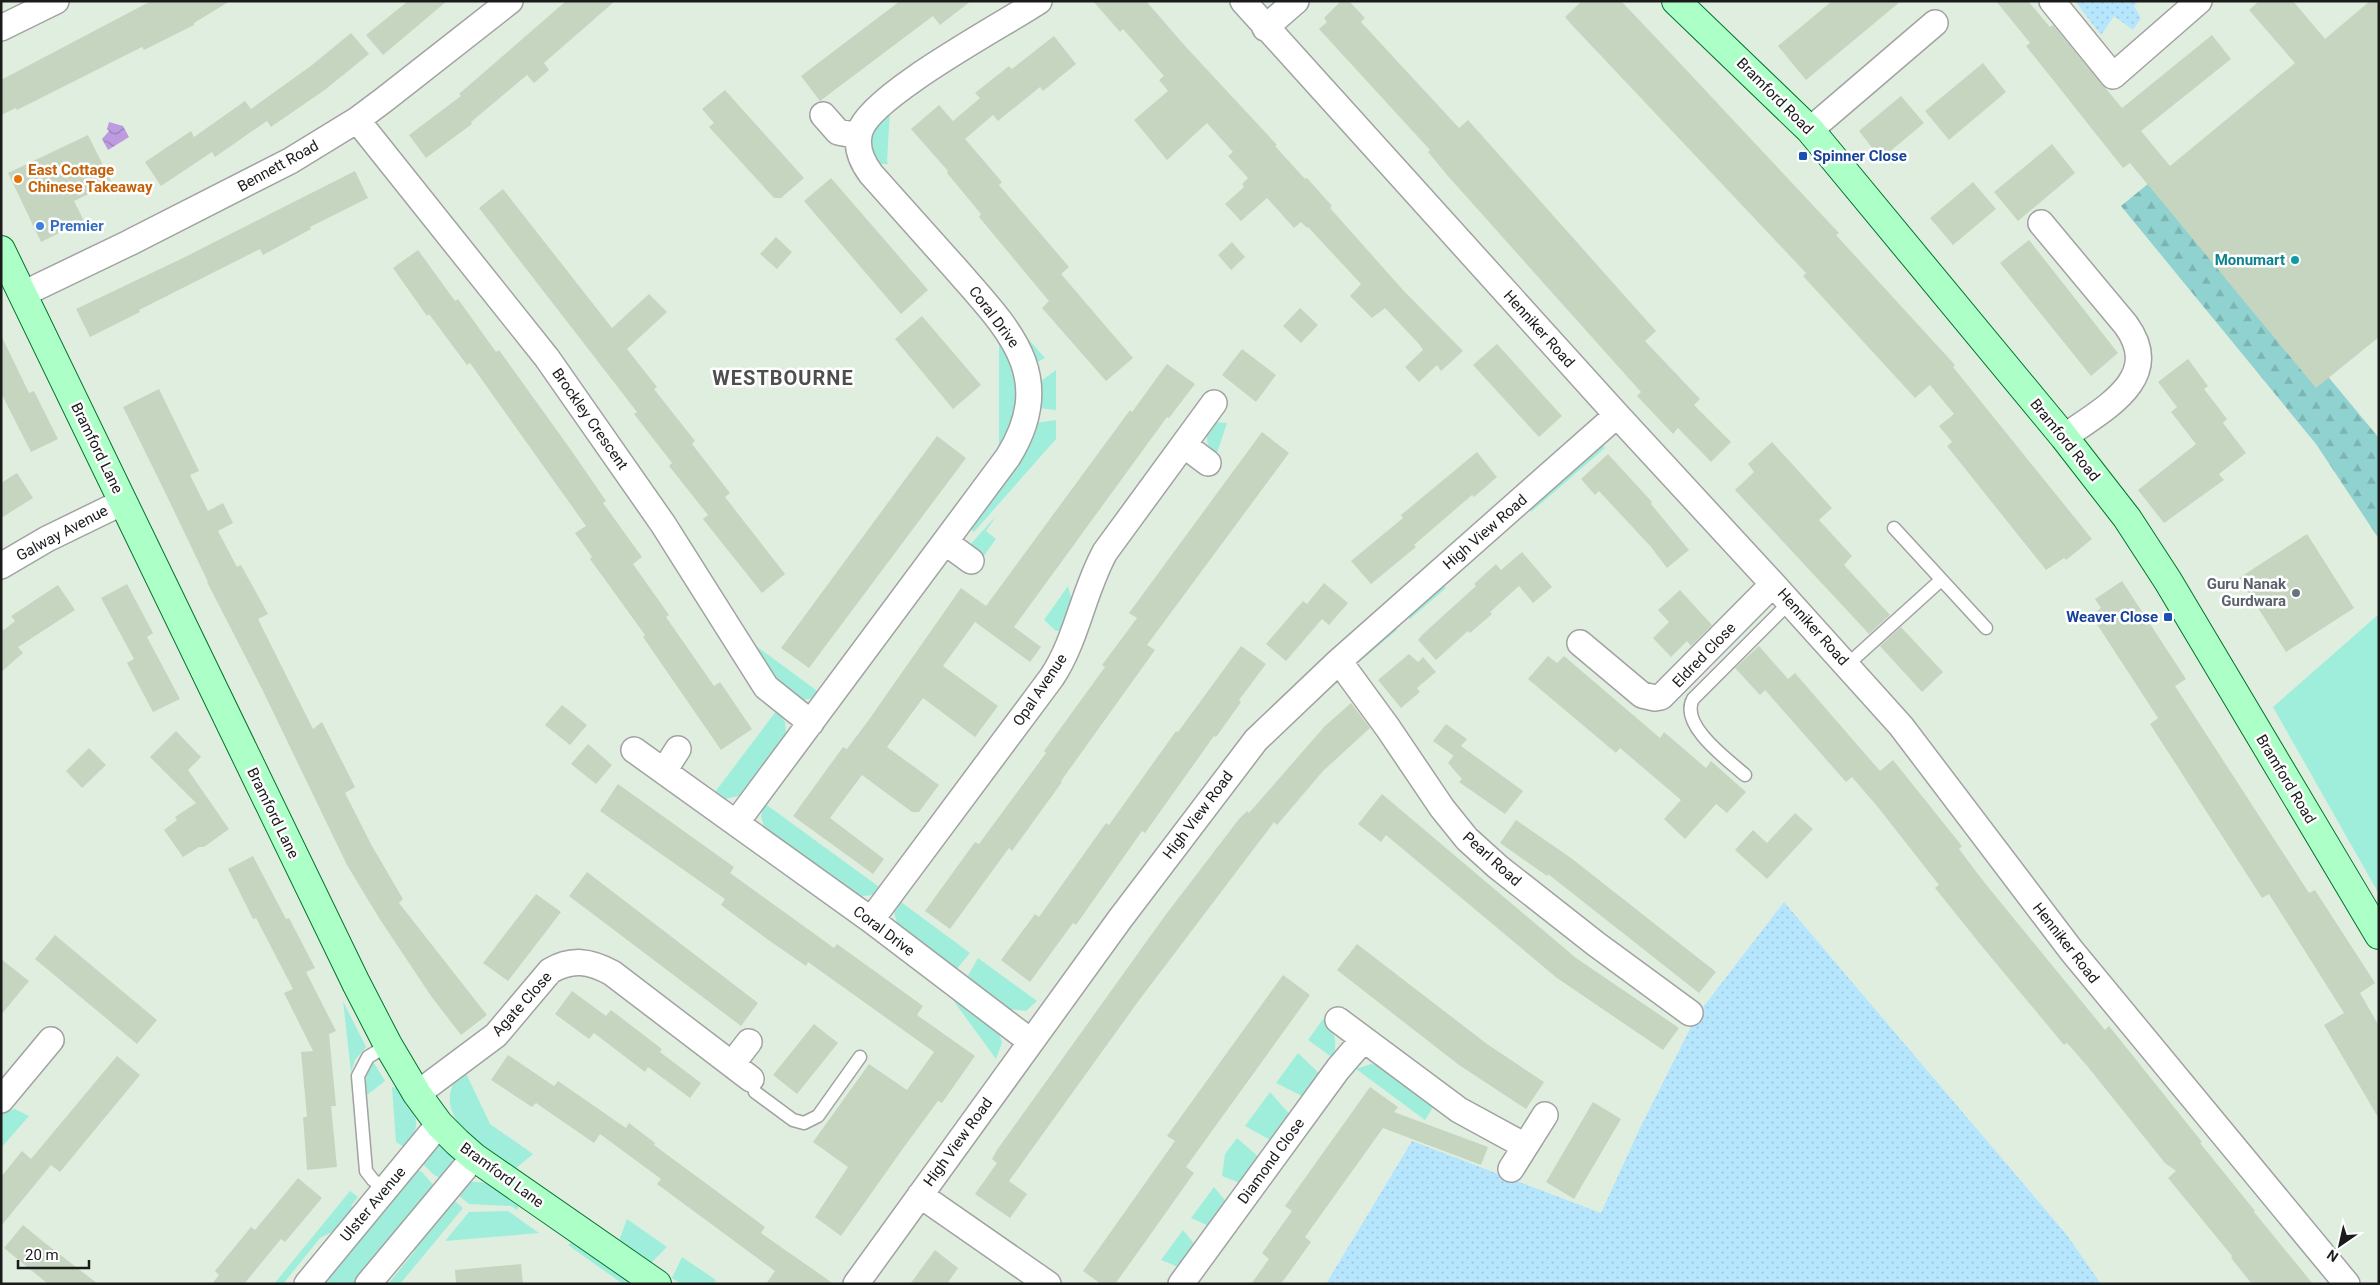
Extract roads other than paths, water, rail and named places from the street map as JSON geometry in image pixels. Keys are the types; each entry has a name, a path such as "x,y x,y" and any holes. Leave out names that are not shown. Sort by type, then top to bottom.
{"street":[{"path":"1,28 56,1"},
{"name":"Bennett Road","path":"23,294 129,244 265,175 357,120 510,1"},
{"path":"823,115 838,132 859,136 863,124 870,114 902,87 939,62 1039,1"},
{"name":"Henniker Road","path":"1243,1 1265,28 1617,415 1790,602 1912,740 2071,950 2347,1284"},
{"path":"1265,28 1296,1"},
{"name":"Bramford Road","path":"1676,1 1810,130 2064,437 2141,536 2379,935"},
{"path":"2052,1 2114,76 2199,1"},
{"path":"1810,130 1935,23"},
{"name":"Brockley Crescent","path":"357,120 547,358 663,524 766,686 810,723"},
{"name":"Coral Drive","path":"736,822 1015,447 1028,411 1026,368 1020,350 998,318 867,168 860,151 859,136"},
{"path":"2041,223 2126,325 2135,338 2139,350 2139,362 2130,384 2116,399 2064,437"},
{"name":"Bramford Lane","path":"1,250 388,1045 417,1094 439,1124 474,1157 658,1284"},
{"name":"Opal Avenue","path":"871,920 1052,677 1064,656 1094,573 1105,552 1214,403"},
{"name":"High View Road","path":"856,1284 1030,1042 1235,766 1273,723 1339,661 1617,415"},
{"path":"1184,445 1208,463"},
{"name":"Galway Avenue","path":"1,566 48,539 123,502"},
{"path":"945,542 971,561"},
{"name":"Eldred Close","path":"1580,643 1642,694 1655,698 1661,697 1773,584"},
{"name":"Pearl Road","path":"1339,661 1388,728 1442,808 1467,839 1498,867 1596,944 1690,1013"},
{"path":"664,771 678,749"},
{"name":"Coral Drive","path":"634,750 871,920 1030,1042"},
{"name":"Agate Close","path":"417,1094 496,1034 550,971 561,964 574,962 586,962 612,974 742,1072"},
{"path":"1338,1020 1459,1110 1526,1146"},
{"path":"1,1100 50,1040"},
{"name":"Diamond Close","path":"1180,1284 1338,1069 1364,1040"},
{"path":"742,1072 749,1042"},
{"path":"1511,1169 1545,1115"},
{"name":"Ulster Avenue","path":"307,1284 439,1124"},
{"path":"368,1284 474,1157"},
{"path":"920,1195 1048,1284"}],"lane":[{"path":"1894,528 1986,628"},
{"path":"1847,666 1941,580"},
{"path":"1745,775 1709,743 1696,727 1690,713 1690,704 1790,602"},
{"path":"385,1189 373,1180 366,1171 358,1076 368,1057 388,1045"},
{"path":"742,1072 755,1092 793,1120 804,1123 818,1116 860,1057"}],"water":[{"path":"109,122 123,126 129,137 108,150 102,139 109,131 107,129"}],"place":[{"name":"Spinner Close","path":"1803,156"},
{"name":"East Cottage Chinese Takeaway","path":"18,179"},
{"name":"Premier","path":"40,226"},
{"name":"Monumart","path":"2295,260"},
{"name":"Guru Nanak Gurdwara","path":"2296,593"},
{"name":"Weaver Close","path":"2168,617"}],"district":[{"name":"WESTBOURNE","path":"783,378"}]}
